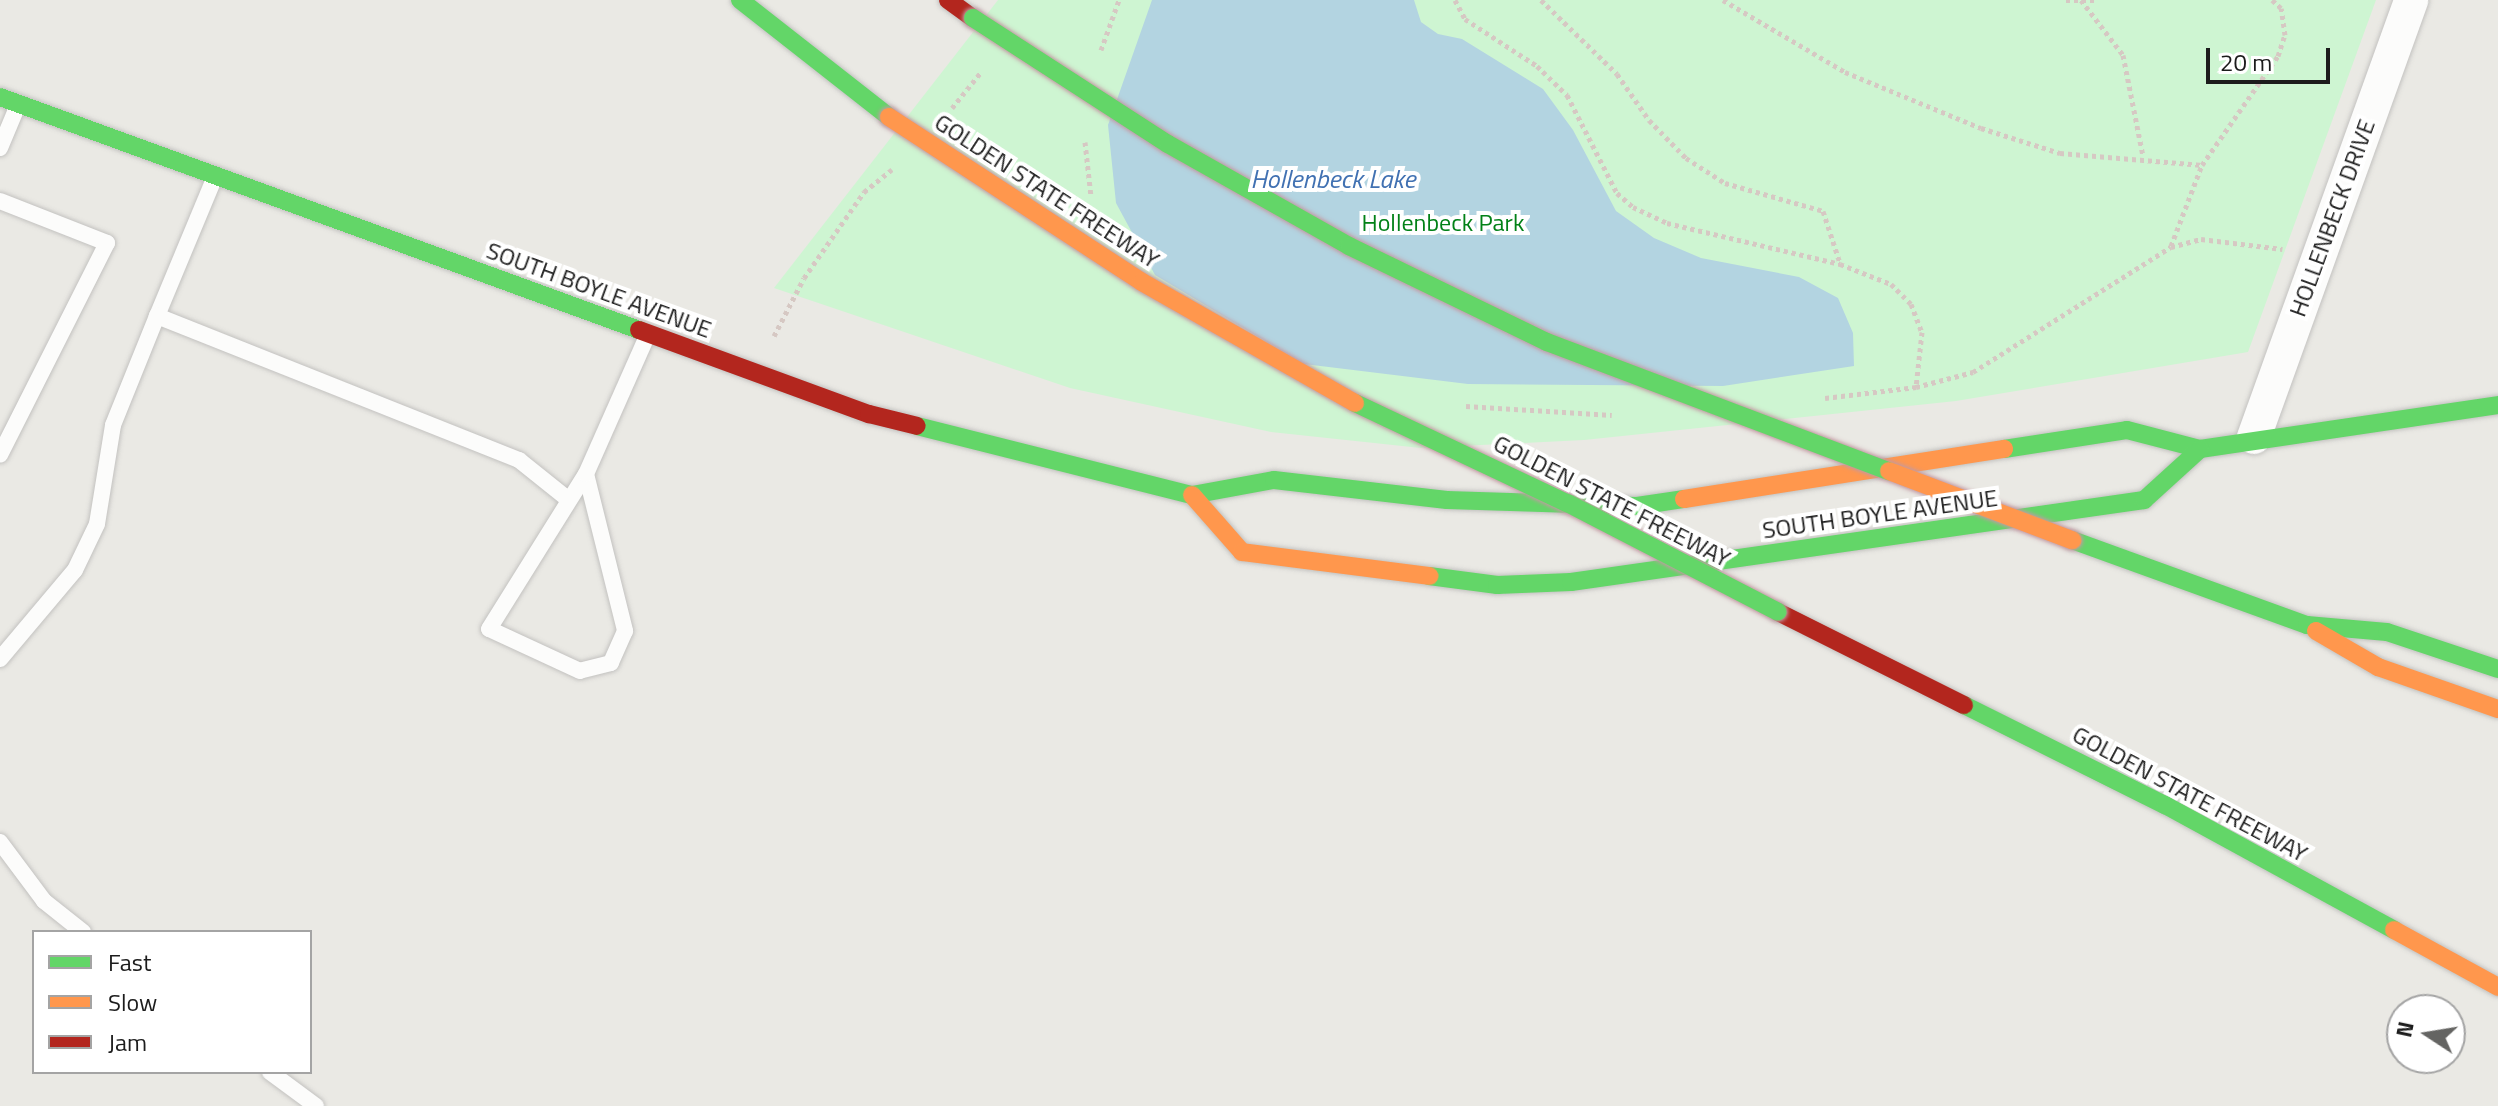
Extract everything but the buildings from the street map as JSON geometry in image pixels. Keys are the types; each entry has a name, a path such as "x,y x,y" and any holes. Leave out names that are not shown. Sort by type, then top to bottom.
{"main road":[{"name":"GOLDEN STATE FREEWAY","path":"740,0 889,117 1142,282 1347,399 1567,503 2165,805 2498,987"},
{"path":"948,0 1168,144 1349,246 1547,342 2307,625 2378,667 2498,709"},
{"name":"SOUTH BOYLE AVENUE","path":"0,97 869,414 1192,495 1274,480 1447,500 1637,506 2127,430 2200,449 2254,437 2498,405"},
{"name":"SOUTH BOYLE AVENUE","path":"1192,495 1242,552 1497,585 1571,582 2144,500 2200,449"},
{"path":"2307,625 2387,632 2498,669"}],"street":[{"name":"HOLLENBECK DRIVE","path":"2254,437 2411,0"}],"lane":[{"path":"0,148 19,103"},
{"path":"0,659 75,570 97,524 113,425 214,177"},
{"path":"0,201 107,243 0,455"},
{"path":"157,316 519,460 569,500"},
{"path":"586,474 625,631 611,663 580,671 489,629 586,474 648,332"},
{"path":"0,842 44,901 80,930"},
{"path":"273,1074 316,1106"}],"path":[{"path":"1455,0 1465,19 1537,66 1567,95 1617,193 1633,207 1667,223 1840,264 1891,284 1911,304 1922,332 1916,387 1973,372 2171,247 2201,239 2256,242 2318,258"},
{"path":"1541,0 1617,74 1649,120 1686,158 1725,183 1823,211 1840,264"},
{"path":"1723,0 1845,72 1981,128 2060,153 2143,156 2202,165"},
{"path":"2066,0 2097,0"},
{"path":"2171,247 2202,165 2278,56 2285,35 2281,8 2272,0"},
{"path":"2081,1 2123,55 2143,156"},
{"path":"949,111 988,65"},
{"path":"756,372 804,278 864,192 897,164"}],"green space":[{"name":"Hollenbeck Park","path":"998,0 2376,0 2248,352 1956,401 1584,440 1421,448 1271,432 1070,388 774,288"}],"water":[{"name":"Hollenbeck Lake","path":"1152,0 1414,0 1421,22 1438,34 1462,39 1543,89 1573,130 1616,211 1654,238 1701,258 1799,277 1838,298 1853,333 1854,366 1723,386 1468,384 1304,364 1155,275 1116,203 1108,125"}],"traffic: fast":[{"path":"740,0 889,117"},
{"path":"973,18 1168,144 1349,246 1547,342 1889,471"},
{"path":"0,97 639,330"},
{"path":"1355,403 1567,503 1778,612"},
{"path":"2004,449 2127,430 2200,449 2498,405"},
{"path":"917,426 1192,495 1274,480 1447,500 1637,506 1684,499"},
{"path":"1429,576 1497,585 1571,582 2144,500 2200,449"},
{"path":"2072,540 2307,625 2387,632 2498,669"},
{"path":"1964,705 2165,805 2394,930"}],"traffic: slow":[{"path":"889,117 1142,282 1355,403"},
{"path":"1684,499 2004,449"},
{"path":"1889,471 2072,540"},
{"path":"1192,495 1242,552 1429,576"},
{"path":"2316,631 2378,667 2498,709"},
{"path":"2394,930 2498,987"}],"traffic: jam":[{"path":"948,0 973,18"},
{"path":"639,330 869,414 917,426"},
{"path":"1778,612 1964,705"}]}
